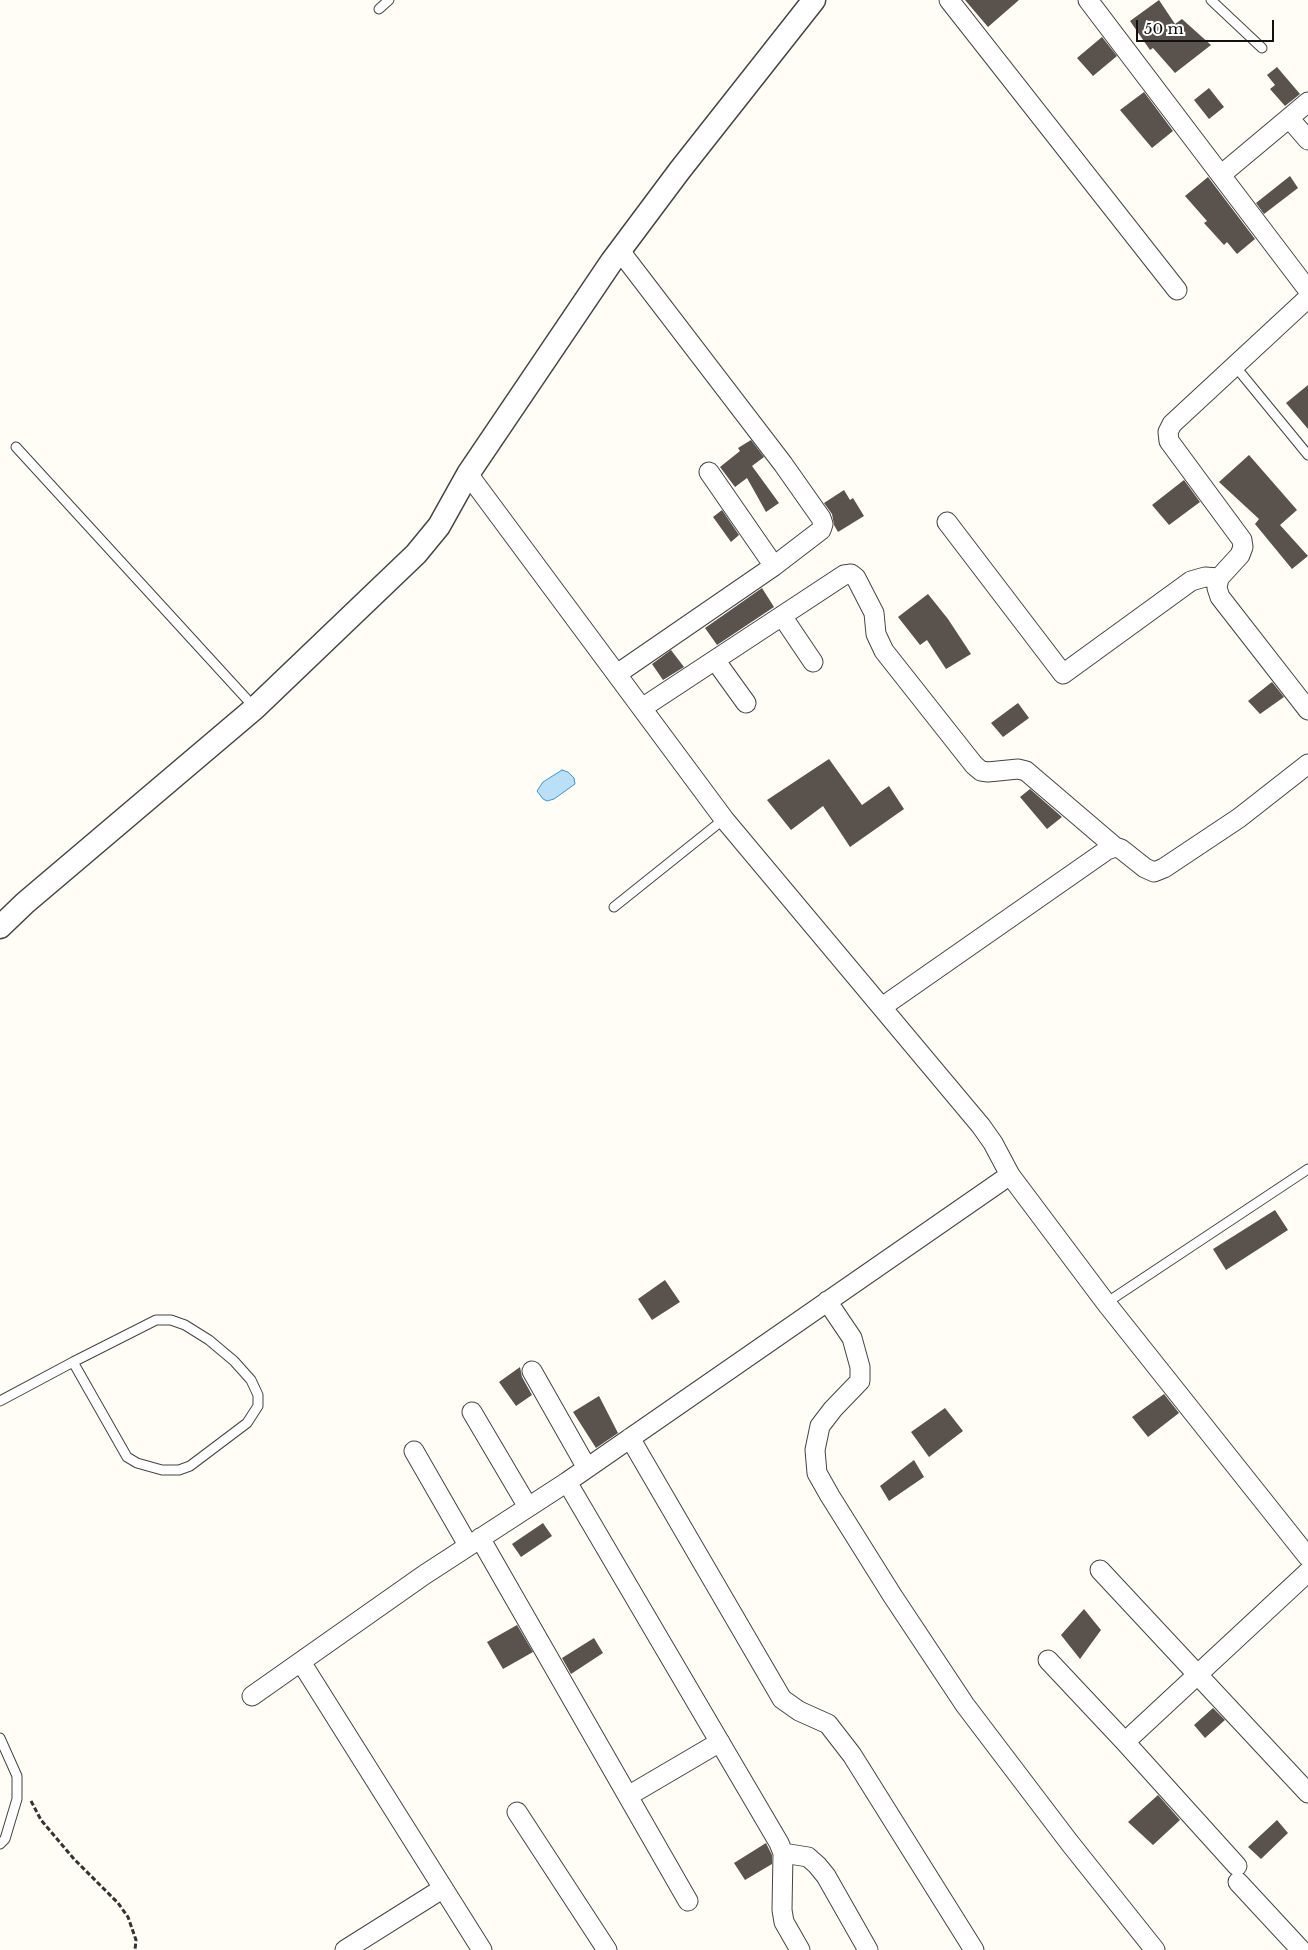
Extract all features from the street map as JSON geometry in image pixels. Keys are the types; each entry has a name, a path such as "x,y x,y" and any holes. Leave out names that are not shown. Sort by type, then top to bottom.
{"street":[{"path":"0,927 24,903 255,708 416,554 439,526 468,474 620,251 680,170 814,0"},
{"path":"949,0 1177,290"},
{"path":"1088,0 1222,174 1308,290"},
{"path":"1222,174 1308,102"},
{"path":"1289,118 1308,140"},
{"path":"617,674 774,566 821,530 823,524 821,518 783,464 620,251"},
{"path":"1308,298 1172,424 1168,432 1169,440 1242,540 1243,546 1240,554 1219,578 1217,588 1220,597 1308,710"},
{"path":"709,472 774,566"},
{"path":"468,474 724,819 981,1126 993,1143 1010,1175 1106,1303 1308,1557"},
{"path":"947,522 1063,674 1191,581 1205,577 1219,578"},
{"path":"642,708 844,575 851,574 856,578 874,613 876,634 884,651 974,765 981,771 988,772 1018,769 1026,771 1115,847"},
{"path":"782,616 813,662"},
{"path":"715,660 746,703"},
{"path":"882,1007 1107,850 1115,847 1122,848 1145,868 1154,872 1164,868 1239,818 1308,764"},
{"path":"252,1696 474,1541 567,1482 1010,1175"},
{"path":"827,1301 852,1338 860,1367 860,1381 833,1409 820,1426 815,1450 818,1473 830,1496 892,1595 965,1705 1155,1950"},
{"path":"532,1371 586,1468"},
{"path":"472,1412 528,1507"},
{"path":"630,1438 782,1699 799,1711 828,1724 852,1755 938,1889 974,1950"},
{"path":"414,1452 474,1541 628,1796 688,1901"},
{"path":"567,1482 768,1823 783,1853 782,1910 784,1922 800,1950"},
{"path":"1100,1570 1308,1793"},
{"path":"1125,1742 1308,1572"},
{"path":"1048,1660 1125,1742 1301,1950"},
{"path":"301,1662 482,1950"},
{"path":"628,1796 720,1742"},
{"path":"517,1812 607,1950"},
{"path":"783,1853 808,1857 817,1865 826,1876 868,1950"},
{"path":"345,1950 442,1889"},
{"path":"1305,1950 1308,1947"}],"lane":[{"path":"379,9 390,0"},
{"path":"1212,0 1262,48"},
{"path":"1235,366 1308,455"},
{"path":"16,447 255,708"},
{"path":"614,907 724,819"},
{"path":"1106,1303 1308,1169"},
{"path":"0,1401 73,1362 156,1320 171,1320 185,1324 209,1340 234,1361 251,1380 258,1395 258,1406 247,1423 190,1466 179,1470 162,1470 137,1463 127,1457 73,1362"},
{"path":"0,1738 17,1776 17,1798 5,1839 0,1844"}],"path":[{"path":"17,1776 41,1820 74,1859 118,1903 128,1917 136,1940 135,1950"}],"water":[{"path":"562,770 568,772 574,778 575,784 554,799 547,801 543,799 537,791 543,782"}],"building":[{"path":"965,0 1019,0 988,27"},
{"path":"1159,0 1175,24 1182,19 1211,45 1175,73 1153,48 1150,50 1130,21"},
{"path":"1102,37 1117,56 1093,76 1077,58"},
{"path":"1277,67 1300,94 1285,106 1270,89 1275,85 1267,75"},
{"path":"1209,88 1224,107 1209,119 1194,100"},
{"path":"1144,92 1173,131 1152,148 1120,110"},
{"path":"1290,176 1298,188 1264,214 1256,203"},
{"path":"1208,177 1255,239 1237,254 1227,242 1224,245 1204,223 1207,221 1185,196"},
{"path":"1308,385 1308,429 1286,403"},
{"path":"751,440 764,457 752,466 779,503 766,512 747,478 735,487 720,467 740,451 738,448"},
{"path":"1249,455 1297,510 1280,525 1308,556 1292,569 1255,524 1259,519 1219,482"},
{"path":"1184,480 1200,502 1169,525 1152,505"},
{"path":"844,490 850,500 853,498 864,516 838,532 834,525 832,514 824,503"},
{"path":"722,510 739,535 731,542 713,517"},
{"path":"762,588 774,607 717,645 705,628"},
{"path":"928,594 948,619 971,654 946,669 927,640 920,645 898,617"},
{"path":"671,650 684,667 663,680 652,664"},
{"path":"1272,682 1284,697 1260,714 1248,701"},
{"path":"1018,703 1029,718 1003,737 991,723"},
{"path":"829,759 862,805 889,786 904,809 850,847 823,806 791,830 767,800"},
{"path":"1030,789 1062,817 1047,829 1020,797"},
{"path":"1275,1210 1288,1230 1226,1270 1213,1249"},
{"path":"665,1280 680,1302 652,1320 638,1299"},
{"path":"520,1367 522,1377 532,1395 516,1406 499,1382"},
{"path":"1164,1394 1179,1413 1148,1437 1132,1417"},
{"path":"599,1396 618,1433 596,1448 573,1412"},
{"path":"945,1408 963,1431 929,1457 911,1432"},
{"path":"914,1460 924,1477 889,1501 880,1486"},
{"path":"543,1523 552,1536 521,1557 512,1544"},
{"path":"1084,1609 1101,1630 1080,1659 1061,1635"},
{"path":"517,1625 533,1652 503,1669 487,1642"},
{"path":"594,1638 603,1653 571,1674 562,1658"},
{"path":"1213,1708 1225,1720 1205,1738 1194,1725"},
{"path":"1158,1795 1180,1820 1153,1845 1128,1822"},
{"path":"1277,1820 1288,1833 1261,1859 1248,1847"},
{"path":"766,1843 772,1855 772,1864 745,1880 734,1863"}]}
